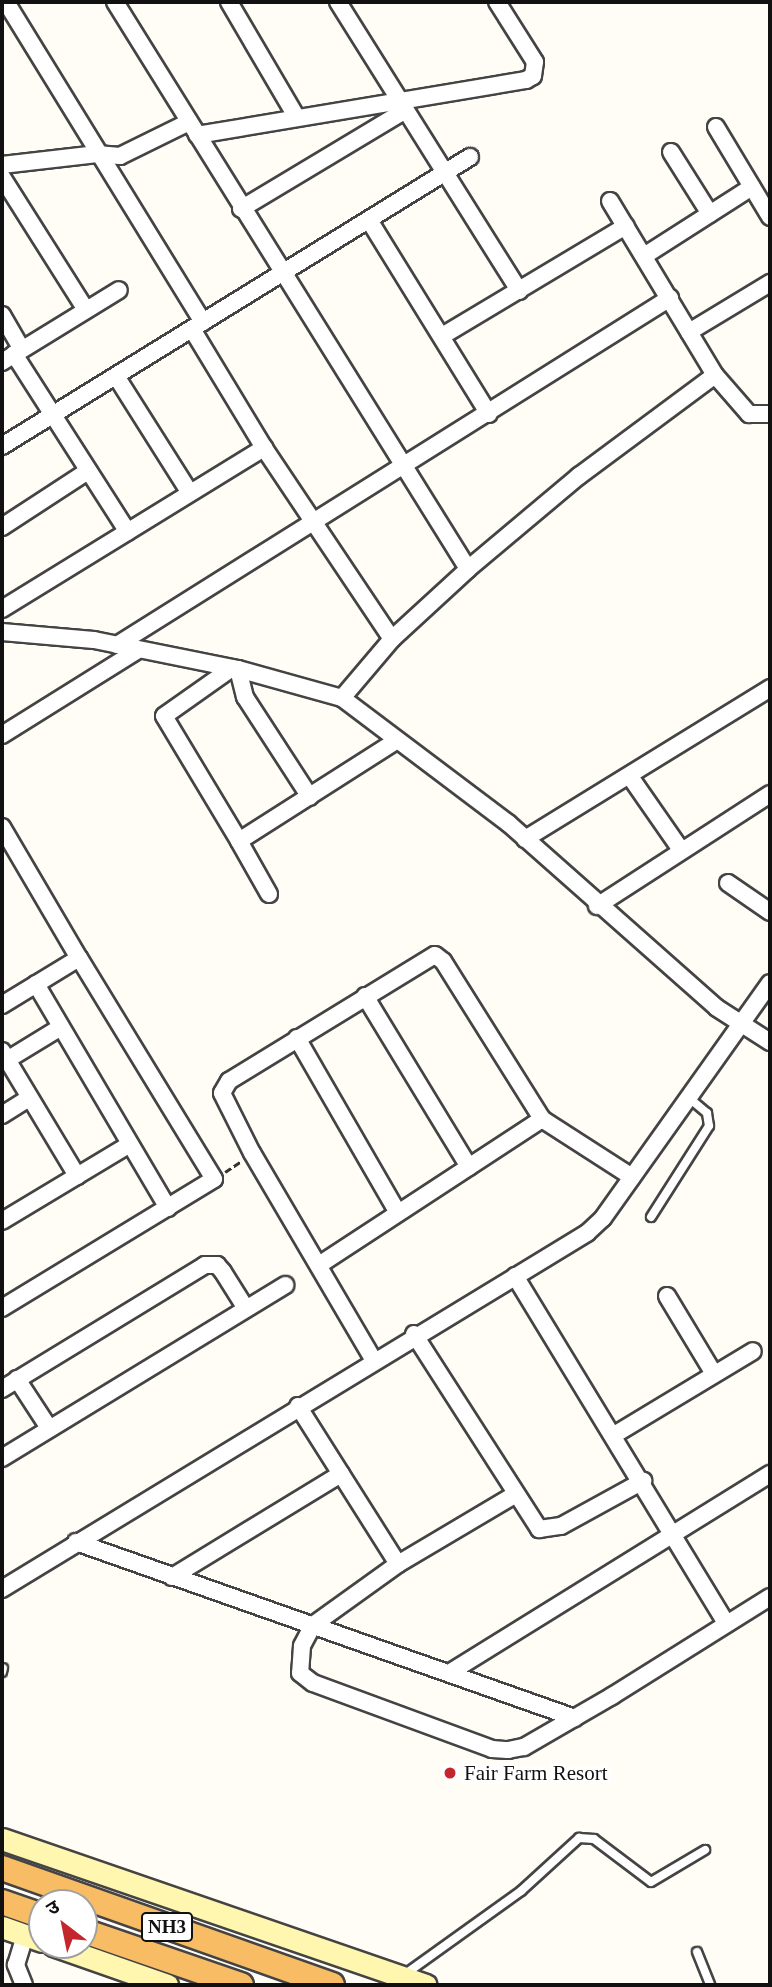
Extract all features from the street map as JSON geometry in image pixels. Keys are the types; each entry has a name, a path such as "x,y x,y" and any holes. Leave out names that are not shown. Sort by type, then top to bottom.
{"highway":[{"name":"NH3","path":"2,1868 332,1985"},
{"path":"2,1902 28,1911"},
{"name":"NH3","path":"98,1936 241,1985"}],"main road":[{"path":"2,1839 426,1985"},
{"path":"2,1927 28,1936"},
{"path":"93,1959 167,1985"}],"street":[{"path":"6,2 198,326 264,448 391,639"},
{"path":"229,2 297,118"},
{"path":"2,165 97,154 120,156 193,128 400,106 533,76 536,68 532,55 497,2"},
{"path":"120,4 241,209 468,569"},
{"path":"344,4 400,106 519,291"},
{"path":"241,209 400,106"},
{"path":"716,127 770,218"},
{"path":"671,152 710,214"},
{"path":"2,446 470,156"},
{"path":"2,177 86,310"},
{"path":"644,256 752,187"},
{"path":"610,201 715,375 749,414 770,414"},
{"path":"369,220 489,414"},
{"path":"442,336 626,226"},
{"path":"689,332 770,283"},
{"path":"13,355 119,290"},
{"path":"117,645 403,469 670,298"},
{"path":"2,315 13,355 128,532"},
{"path":"342,698 391,639 468,569 579,476 715,375"},
{"path":"116,376 190,494"},
{"path":"2,609 264,448"},
{"path":"2,527 88,471"},
{"path":"2,632 117,645 235,669 342,698 525,839 597,906 740,1025 770,1042"},
{"path":"2,734 138,650"},
{"path":"235,669 245,697 310,797"},
{"path":"235,669 164,716 269,894"},
{"path":"525,839 631,778 770,688"},
{"path":"239,841 396,741"},
{"path":"631,778 681,850"},
{"path":"597,906 770,794"},
{"path":"2,827 214,1179 2,1308"},
{"path":"728,883 770,912"},
{"path":"373,1359 252,1153 223,1087 296,1038 430,957 441,958 542,1119 632,1177"},
{"path":"2,1005 79,958"},
{"path":"36,984 168,1208"},
{"path":"2,1588 414,1334 587,1233 632,1177 768,990"},
{"path":"365,996 469,1167"},
{"path":"61,1027 4,1056 77,1175"},
{"path":"296,1038 397,1211"},
{"path":"2,1115 28,1099"},
{"path":"318,1265 397,1211 542,1119"},
{"path":"2,1221 130,1143"},
{"path":"2,1389 205,1265 216,1265 223,1272 245,1307"},
{"path":"515,1276 643,1481 727,1624"},
{"path":"2,1458 285,1285"},
{"path":"667,1296 714,1374"},
{"path":"414,1334 533,1525 544,1530 561,1526 643,1481"},
{"path":"614,1435 753,1351"},
{"path":"17,1380 50,1428"},
{"path":"298,1405 398,1564"},
{"path":"172,1577 341,1474"},
{"path":"450,1673 770,1474"},
{"path":"516,1494 398,1564 313,1625 298,1662 304,1678 492,1749 524,1747 770,1597"},
{"path":"76,1542 575,1717"},
{"path":"24,1985 16,1965 28,1946"}],"lane":[{"path":"651,1217 709,1126 707,1113 689,1098"},
{"path":"401,1977 521,1891 579,1838 594,1839 651,1882 705,1850"},
{"path":"697,1952 710,1985"}],"path":[{"path":"214,1179 252,1153"}],"place":[{"name":"Fair Farm Resort","path":"450,1773"}]}
